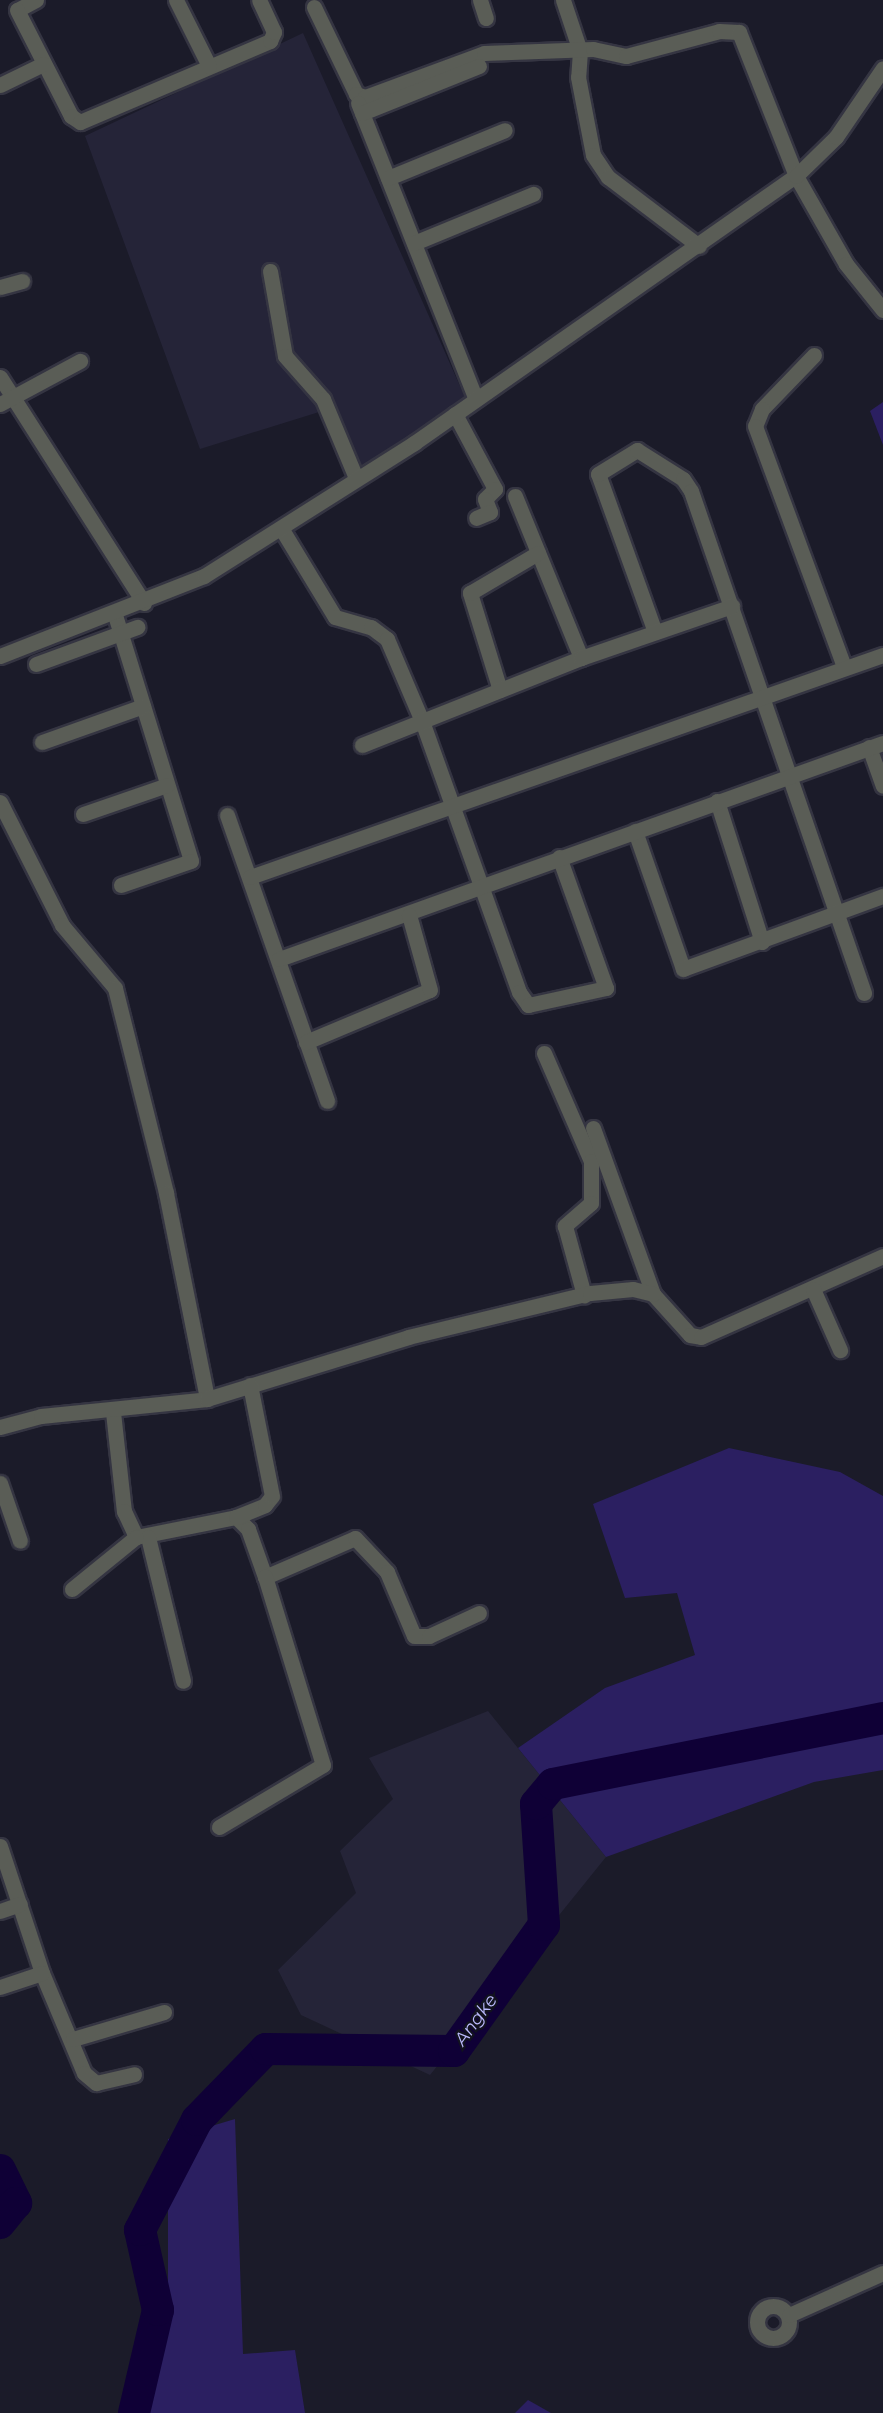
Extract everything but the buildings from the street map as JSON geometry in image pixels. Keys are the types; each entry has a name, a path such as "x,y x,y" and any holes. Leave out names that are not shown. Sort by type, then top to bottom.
{"street":[{"path":"36,0 13,5 71,116 80,122 270,41 274,32 260,0"},
{"path":"176,0 209,66"},
{"path":"480,0 486,18"},
{"path":"563,0 580,51 578,77 600,167 699,246"},
{"path":"314,7 356,94 365,97 484,53 580,51 626,56 719,31 739,32 796,176 846,264 883,310"},
{"path":"0,85 43,64"},
{"path":"476,399 360,108 479,66"},
{"path":"0,656 115,615 204,576 455,414 699,246 796,176 836,137 883,68"},
{"path":"388,178 505,129"},
{"path":"414,243 533,194"},
{"path":"270,271 285,356 323,399 356,478"},
{"path":"0,287 22,281"},
{"path":"814,355 762,409 755,426 844,666"},
{"path":"7,402 80,361"},
{"path":"0,377 7,402 144,603"},
{"path":"455,414 495,489 485,499 490,512 476,518"},
{"path":"655,632 598,474 636,450 688,485 793,774 864,993"},
{"path":"515,496 581,658"},
{"path":"281,528 335,617 371,627 387,639 422,721 453,803 479,887 523,1001 535,1005 606,988 559,857"},
{"path":"500,690 470,593 538,554"},
{"path":"362,745 581,658 732,606"},
{"path":"115,615 190,861 121,885"},
{"path":"36,664 137,627"},
{"path":"250,876 763,693 883,655"},
{"path":"42,742 143,706"},
{"path":"279,959 409,915 559,857 876,745 883,786"},
{"path":"83,814 167,785"},
{"path":"717,801 762,942"},
{"path":"0,802 65,930 115,988 166,1193 207,1399"},
{"path":"227,815 327,1101"},
{"path":"635,831 683,969 883,896"},
{"path":"306,1042 430,990 409,915"},
{"path":"544,1053 591,1161 591,1203 569,1216 565,1226 584,1295"},
{"path":"592,1128 653,1294 690,1335 701,1337 883,1256"},
{"path":"0,1427 41,1416 112,1413 207,1399 408,1337 584,1295 633,1289 653,1294"},
{"path":"813,1289 840,1350"},
{"path":"72,1589 142,1537 236,1518 265,1505 272,1496 250,1385"},
{"path":"112,1413 124,1511 142,1537 183,1681"},
{"path":"0,1483 20,1540"},
{"path":"219,1827 323,1765 265,1577 248,1529 236,1518"},
{"path":"265,1577 355,1538 387,1572 414,1636 429,1636 479,1613"},
{"path":"0,1846 42,1973 73,2039 84,2073 96,2083 134,2074"},
{"path":"0,1911 20,1904"},
{"path":"0,1987 42,1973"},
{"path":"73,2039 164,2012"},
{"path":"789,2315 883,2272"}],"shaded area":[{"path":"303,33 468,404 362,471 332,408 200,449 85,136"},
{"path":"883,402 883,445 870,411"},
{"path":"729,1448 840,1472 883,1496 883,1770 814,1782 606,1857 518,1748 605,1688 695,1655 677,1593 625,1598 593,1504"},
{"path":"488,1711 606,1857 430,2075 301,2015 278,1970 356,1893 340,1851 393,1799 369,1758"},
{"path":"235,2119 243,2354 295,2350 305,2413 136,2413 168,2309 168,2139"},
{"path":"0,2177 12,2196 0,2220"},
{"path":"528,2400 551,2413 515,2413"}],"waterway":[{"name":"Angke","path":"134,2413 158,2310 140,2230 197,2120 266,2049 454,2051 544,1925 536,1804 553,1784 883,1718"},
{"name":"Angke","path":"0,2170 16,2203 0,2223"}]}
